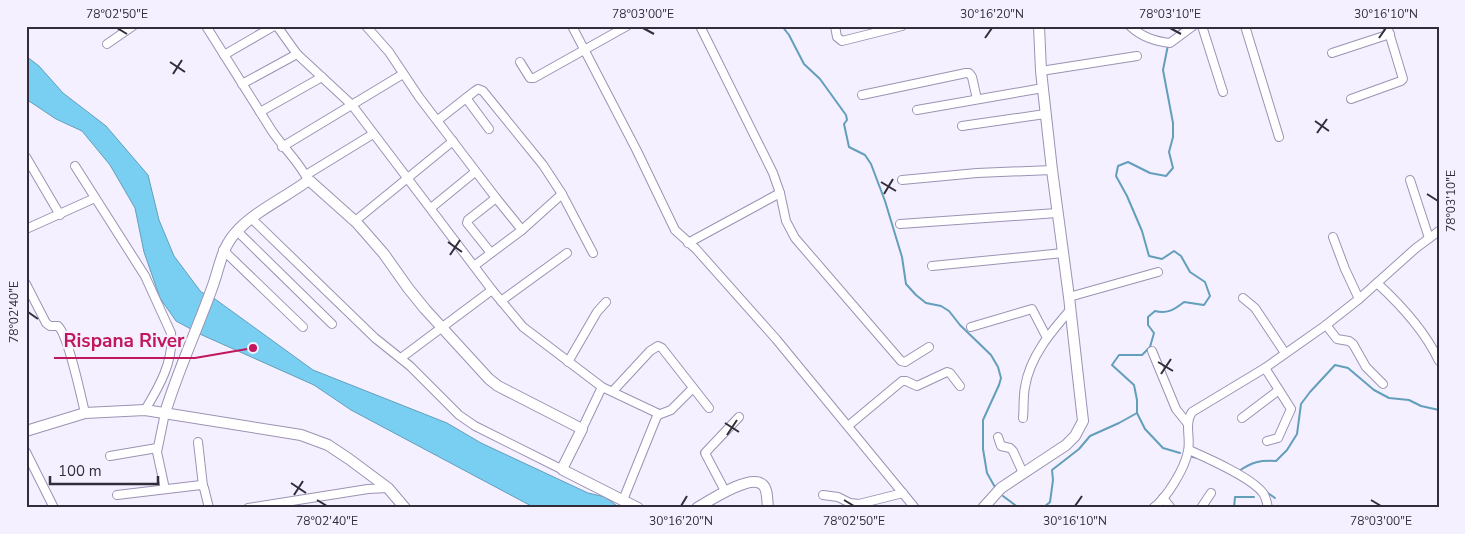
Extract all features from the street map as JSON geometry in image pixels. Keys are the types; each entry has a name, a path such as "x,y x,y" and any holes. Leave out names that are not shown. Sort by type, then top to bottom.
{"main road":[{"path":"983,508 1001,488 1066,445 1075,436 1083,422 1071,309 1042,88 1038,26"},
{"path":"165,413 211,290 223,250 237,231 251,218 307,178 355,221 384,254 408,288 441,327 498,386 582,430 563,470 638,508"},
{"path":"26,430 85,413 145,410 301,435 328,445 350,459 388,488 405,508"},
{"path":"697,508 726,491 754,482 761,483 766,491 768,508"}],"street":[{"path":"107,44 133,26"},
{"path":"206,26 282,147 307,178 372,134"},
{"path":"224,55 276,26 297,54 352,105 372,134 431,208 492,290 523,327 602,387 658,415"},
{"path":"366,26 389,52 403,74 476,172 522,230"},
{"path":"572,26 637,151 675,230 696,249 776,339 915,508"},
{"path":"520,62 528,76 532,79 627,26"},
{"path":"700,26 773,173 780,193 786,221 795,238 901,361 905,362 929,347"},
{"path":"835,26 838,37 840,40 844,40 902,26"},
{"path":"1130,26 1139,34 1150,39 1168,43 1192,26"},
{"path":"1202,26 1223,92"},
{"path":"1245,26 1279,137"},
{"path":"1332,53 1389,30 1403,76 1402,80 1351,99"},
{"path":"242,84 297,54"},
{"path":"1041,71 1137,56"},
{"path":"862,95 969,73 972,77 977,99"},
{"path":"282,147 403,74"},
{"path":"260,112 322,76"},
{"path":"917,110 1042,88"},
{"path":"438,120 478,89 488,96 543,165 562,194 593,253"},
{"path":"466,98 489,128"},
{"path":"962,126 1045,114"},
{"path":"355,221 453,141"},
{"path":"26,156 60,215"},
{"path":"75,166 145,276 171,333 171,343 164,376 145,410"},
{"path":"902,180 977,172 1052,170"},
{"path":"431,208 476,172"},
{"path":"1410,180 1429,238"},
{"path":"688,243 780,193"},
{"path":"474,266 522,230 562,194"},
{"path":"26,229 96,198"},
{"path":"490,253 467,223 468,220 496,198"},
{"path":"900,224 1057,213"},
{"path":"251,218 375,338 401,358 465,420 563,470"},
{"path":"237,231 332,324"},
{"path":"1152,508 1164,498 1178,475 1188,450 1188,417 1192,412 1264,368 1326,325 1359,299 1416,248 1439,231"},
{"path":"1333,236 1345,270 1359,299"},
{"path":"223,250 303,327"},
{"path":"501,301 567,253"},
{"path":"932,266 1063,253"},
{"path":"1069,297 1158,272"},
{"path":"1377,283 1435,345 1439,361"},
{"path":"26,284 46,324 58,326 62,329 85,413"},
{"path":"401,358 492,290"},
{"path":"1243,298 1255,308 1285,353"},
{"path":"568,362 593,317 606,302"},
{"path":"971,327 1032,309 1047,338"},
{"path":"1023,418 1026,383 1035,358 1047,338 1071,309"},
{"path":"1326,325 1337,339 1349,341 1353,344 1366,367 1383,384"},
{"path":"613,391 656,346 662,348 709,408"},
{"path":"1152,351 1176,409 1188,424"},
{"path":"1264,368 1290,410 1278,438 1267,441"},
{"path":"848,426 902,381 917,386 947,372 950,373 960,386"},
{"path":"582,430 602,387"},
{"path":"623,500 658,415 669,411 693,388"},
{"path":"1242,418 1279,390"},
{"path":"165,413 157,448 165,489"},
{"path":"726,491 705,453 739,417"},
{"path":"998,437 1001,446 1013,450 1023,474"},
{"path":"198,442 203,486 209,508"},
{"path":"110,456 157,448"},
{"path":"1188,450 1224,466 1252,484 1262,492 1268,508"},
{"path":"26,452 54,508"},
{"path":"118,495 203,486"},
{"path":"248,508 368,489 388,488"},
{"path":"823,495 853,504 870,502 903,493"},
{"path":"1201,508 1211,493"},
{"path":"1164,498 1171,508"}],"water":[{"path":"26,56 39,66 63,93 106,126 148,175 159,220 174,256 201,292 215,299 313,370 447,423 481,443 588,493 605,497 620,508 535,508 351,410 314,385 202,335 176,321 160,298 144,252 135,208 110,165 82,131 56,119 26,99"}],"waterway":[{"path":"782,26 789,35 804,64 820,79 846,115 847,120 844,124 849,147 865,155 871,164 885,201 902,257 906,284 926,303 941,306 949,311 960,325 991,355 998,367 1001,378 983,420 983,449 987,473 996,489"},
{"path":"1172,38 1184,26"},
{"path":"1168,45 1163,70 1173,123 1173,137 1169,152 1173,168 1166,176 1150,173 1128,162 1118,166 1116,176 1142,231 1149,256 1162,259 1174,251 1181,256 1190,272 1205,282 1210,296 1204,305 1184,302 1170,311 1155,311 1148,317 1148,325 1154,333 1150,347 1142,355 1119,355 1112,365 1134,385 1137,413 1145,429 1163,448 1180,453"},
{"path":"1239,471 1256,462 1276,461 1287,450 1297,434 1301,404 1335,365 1348,368 1374,390 1389,398 1409,400 1421,406 1439,410"},
{"path":"1043,508 1050,502 1053,480 1052,470 1079,449 1090,436 1137,413"},
{"path":"1188,456 1198,458"},
{"path":"1265,491 1275,498"},
{"path":"1003,496 1019,508"},
{"path":"1234,508 1235,497 1254,497"}],"place":[{"name":"Rispana River","path":"253,348"}]}
